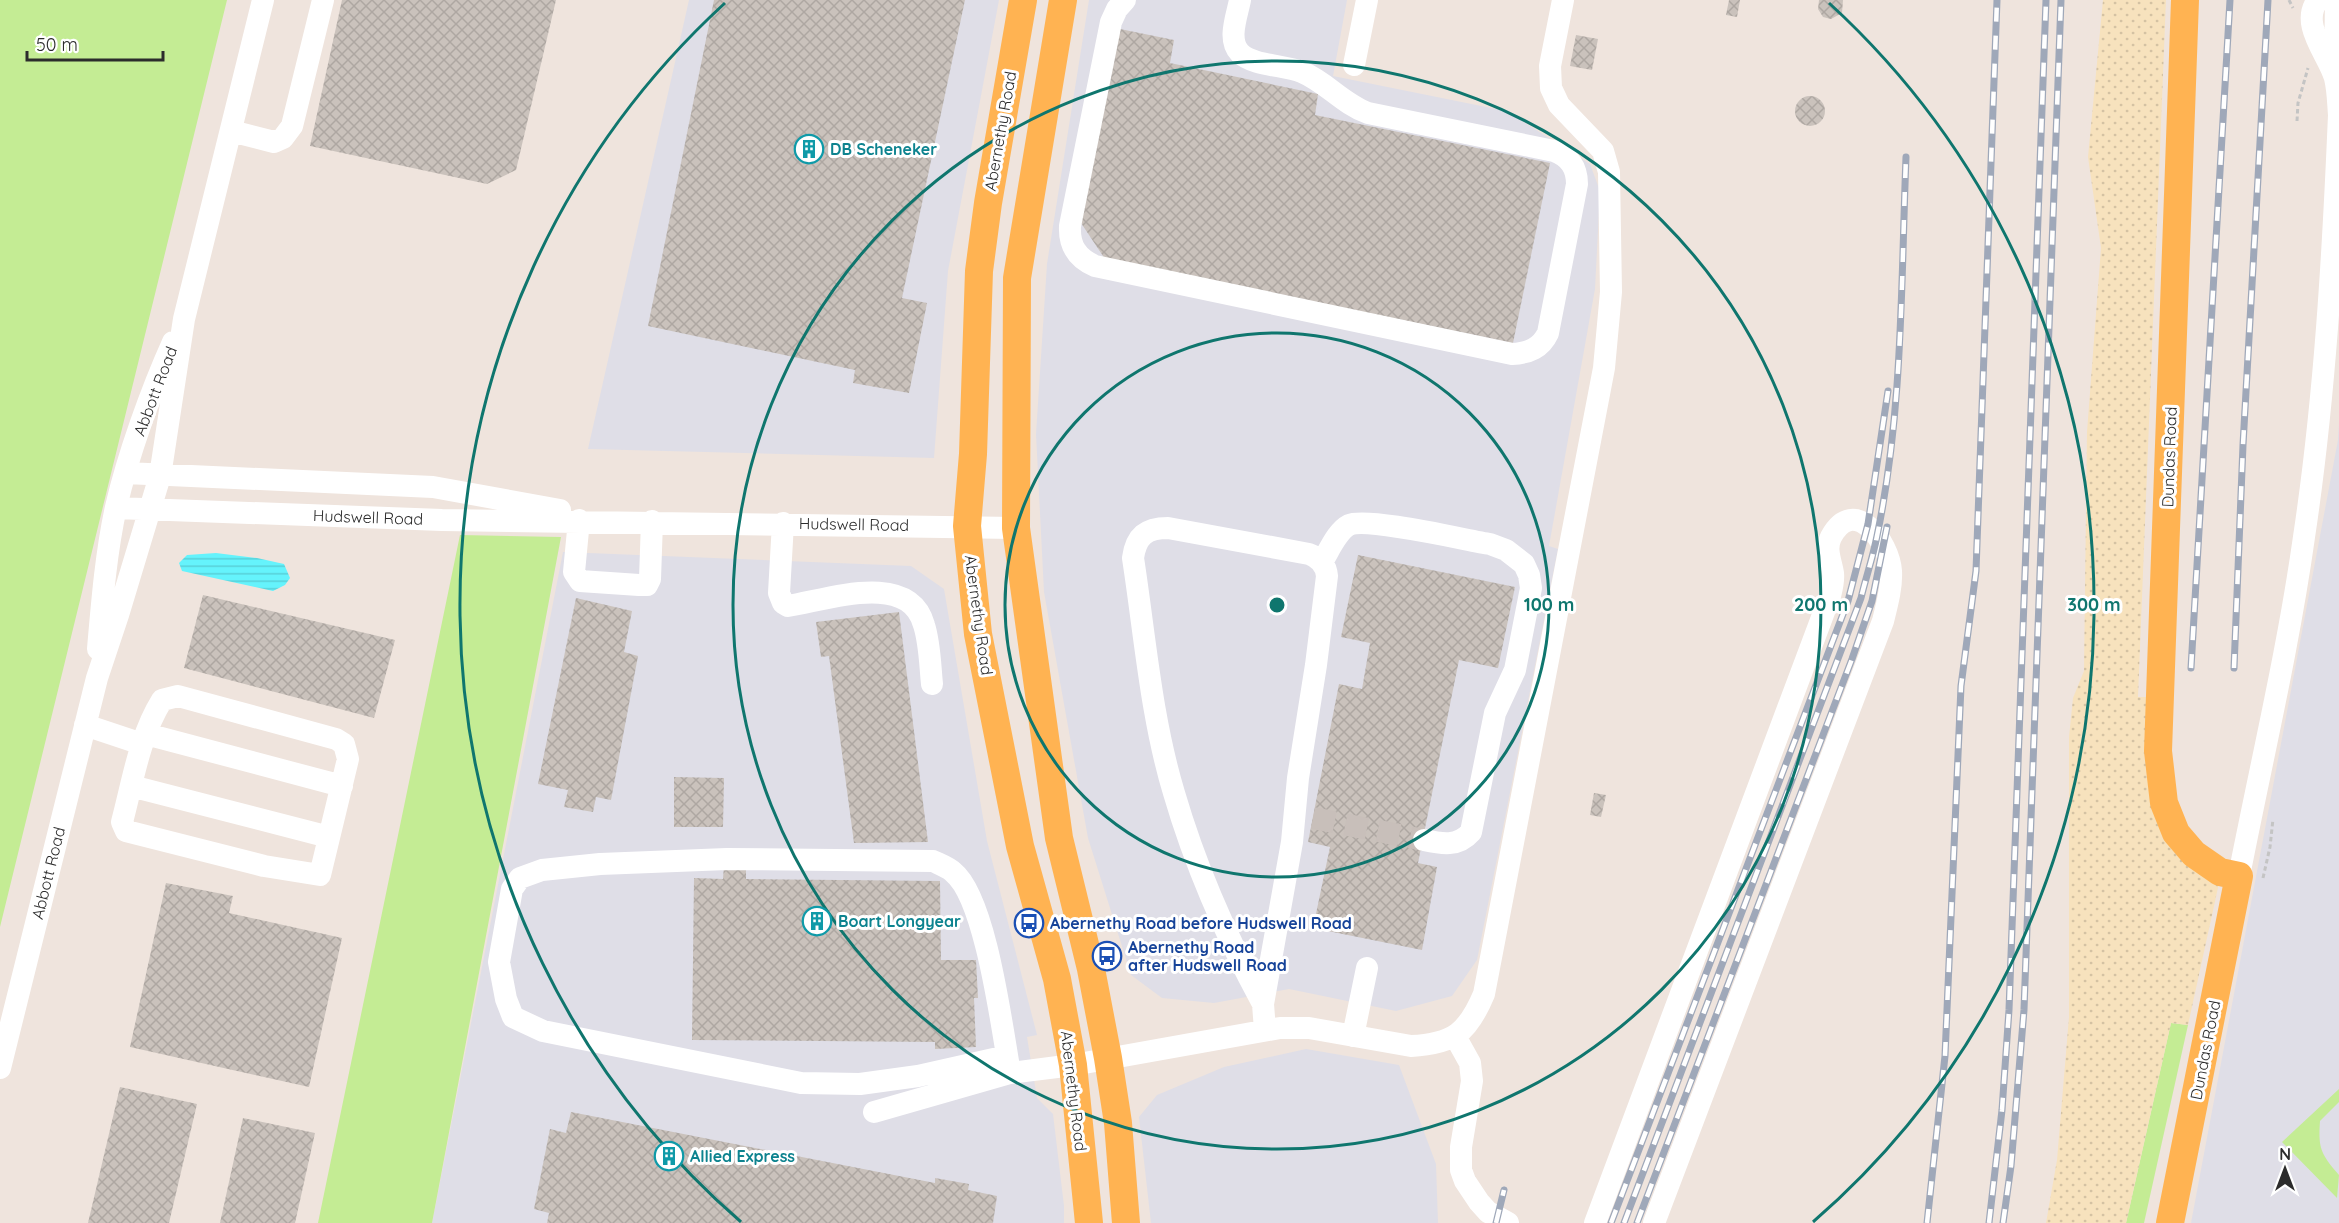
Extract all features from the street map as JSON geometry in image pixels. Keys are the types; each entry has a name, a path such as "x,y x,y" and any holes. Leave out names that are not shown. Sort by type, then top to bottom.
{"main road":[{"name":"Abernethy Road","path":"1023,0 988,203 979,271 973,454 968,526 978,634 1020,846 1057,979 1073,1065 1089,1223"},
{"path":"1063,0 1017,278 1016,528 1059,838 1091,969 1108,1058 1118,1123 1126,1223"},
{"name":"Dundas Road","path":"2170,1223 2239,876 2220,872 2194,854 2176,833 2164,802 2158,752 2185,0"}],"street":[{"name":"Abbott Road","path":"0,1068 97,678 160,476 184,319 263,0"},
{"path":"231,130 274,142 283,138 292,126 322,0"},
{"path":"1125,0 1116,9 1111,22 1070,226 1072,245 1085,262 1095,266 1512,354 1531,351 1540,346 1548,333 1577,184 1577,175 1569,160 1554,151 1368,113 1350,105 1302,72 1245,57 1235,46 1233,38 1240,0"},
{"path":"1354,65 1367,0"},
{"path":"1009,1065 989,957 975,904 954,872 933,861 727,859 600,864 542,870 520,878 512,889 499,962 506,999 513,1017 543,1031 801,1083 860,1084 1009,1065 1073,1065 1265,1030 1295,1027 1411,1046 1427,1046 1455,1036 1465,1029 1484,994 1605,368 1609,335 1610,182 1606,160 1598,144 1559,105 1551,88 1550,66 1563,0"},
{"path":"2318,0 2312,14 2313,28 2335,78"},
{"path":"2335,78 2336,0"},
{"path":"2316,35 2323,44 2337,50"},
{"name":"Dundas Road","path":"2239,876 2289,631 2317,441 2334,246 2339,115 2335,78"},
{"name":"Abbott Road","path":"97,678 101,613 116,508 159,375 184,319"},
{"name":"Hudswell Road","path":"126,473 434,487 620,520"},
{"name":"Hudswell Road","path":"116,508 430,519 620,520 1016,528"},
{"path":"579,520 574,572 576,577 580,581 639,585 647,585 650,579 652,521"},
{"path":"1595,1223 1830,596 1833,575 1829,559 1829,544 1832,536 1842,524 1853,520 1863,522 1877,535 1884,546 1890,564 1888,601 1883,621 1654,1223"},
{"path":"1322,562 1347,526 1369,522 1498,547 1516,556 1524,564 1529,575 1530,598 1515,670 1495,713 1471,832 1458,842 1447,844 1424,840"},
{"path":"783,523 779,593 783,603 788,606 858,593 880,592 900,596 914,608 924,623 932,684"},
{"path":"1263,1004 1238,959 1222,923 1174,794 1154,698 1133,558 1139,538 1146,531 1157,528 1168,528 1309,554 1316,556 1326,568 1304,816 1292,842 1263,1004 1265,1030"},
{"path":"178,696 336,739 344,744 348,759 320,875 264,866 126,831 122,822 131,786 151,717 162,700 178,696"},
{"path":"85,725 342,786"},
{"path":"131,786 329,837"},
{"path":"1353,1036 1367,968"},
{"path":"1455,1036 1470,1063 1472,1081 1461,1147 1461,1170 1465,1181 1479,1202 1495,1217 1508,1223"},
{"path":"874,1112 1009,1065"}],"shaded area":[{"name":"DB Scheneker","path":"689,0 999,0 948,271 934,458 588,449"},
{"path":"1089,0 1347,0 1333,76 1506,111 1590,164 1600,191 1595,289 1549,546 1558,549 1477,960 1452,996 1396,1011 1289,989 1214,1003 1162,998 1131,975 1088,838 1044,592 1036,434 1047,264"},
{"path":"2339,423 2339,1223 2191,1223 2338,440"},
{"path":"563,552 911,566 944,589 987,841 1037,1035 1027,1037 1037,1098 1053,1114 1064,1223 432,1223"},
{"path":"1306,1049 1399,1065 1436,1164 1438,1223 1151,1223 1139,1117 1157,1095 1224,1067"}],"green space":[{"path":"0,0 227,0 0,927"},
{"path":"460,535 561,537 432,1223 318,1223"},
{"path":"2171,1023 2188,1025 2144,1223 2126,1223"},
{"path":"2339,1089 2339,1102 2320,1121 2322,1151 2339,1175 2337,1198 2282,1142"}],"sand":[{"path":"2103,0 2166,0 2138,697 2153,697 2149,766 2219,883 2188,1025 2171,1023 2126,1223 2046,1223 2057,1160 2069,1017 2069,737 2073,698 2084,671 2087,432 2101,248 2088,157"}],"water":[{"path":"216,553 284,564 290,578 285,585 273,591 182,571 179,563 187,555"}],"building":[{"path":"342,0 556,0 516,170 487,184 310,146"},
{"name":"DB Scheneker","path":"714,0 965,0 902,298 927,303 909,393 853,383 855,370 648,326"},
{"path":"1729,0 1740,0 1737,17 1726,15"},
{"path":"1819,0 1843,0 1842,13 1831,19 1823,17 1818,9"},
{"path":"1120,29 1174,40 1170,63 1318,94 1315,115 1550,163 1513,343 1105,259 1081,223"},
{"path":"1576,35 1598,39 1592,70 1570,66"},
{"path":"1810,96 1821,100 1825,111 1821,122 1810,126 1799,122 1795,111 1799,100"},
{"path":"1358,555 1515,587 1498,668 1459,660 1418,863 1437,867 1422,950 1313,928 1330,847 1308,842 1339,684 1362,689 1370,643 1341,637"},
{"path":"203,595 395,640 374,718 184,668"},
{"path":"576,598 632,611 624,652 638,656 611,800 596,797 593,812 564,807 568,790 538,784"},
{"path":"899,612 928,842 854,843 829,656 821,657 816,622"},
{"path":"674,777 724,778 723,827 674,827"},
{"path":"1594,793 1606,795 1601,817 1590,815"},
{"name":"Boart Longyear","path":"724,864 746,865 746,879 940,881 941,960 976,960 978,998 974,998 976,1047 935,1049 935,1042 692,1040 694,878 723,879"},
{"path":"166,883 233,896 229,913 342,938 309,1087 130,1047"},
{"path":"120,1087 197,1104 169,1223 88,1223"},
{"name":"Allied Express","path":"571,1112 935,1183 935,1178 969,1184 968,1190 997,1196 993,1223 547,1223 549,1213 534,1209 550,1129 566,1133"},
{"path":"243,1118 315,1133 295,1223 220,1223"}],"tunnel":[{"path":"1313,818 1424,840"}],"railway":[{"path":"1927,1223 1945,1056 1961,686 1976,571 1997,0"},
{"path":"1989,1223 2002,1110 2009,1010 2046,0"},
{"path":"2003,1223 2011,1166 2024,1010 2061,0"},
{"path":"2191,668 2230,0"},
{"path":"2234,668 2243,445 2268,0"},
{"path":"1624,1223 1861,598 1877,536 1892,442 1899,347 1906,157"},
{"path":"1611,1223 1848,601 1868,524 1888,391"},
{"path":"1637,1223 1852,659 1872,601 1887,527"},
{"path":"1496,1223 1504,1190"}],"place":[{"name":"DB Scheneker","path":"809,149"},
{"name":"Boart Longyear","path":"817,921"},
{"name":"Abernethy Road before Hudswell Road","path":"1029,923"},
{"name":"Abernethy Road after Hudswell Road","path":"1107,956"},
{"name":"Allied Express","path":"669,1156"}]}
